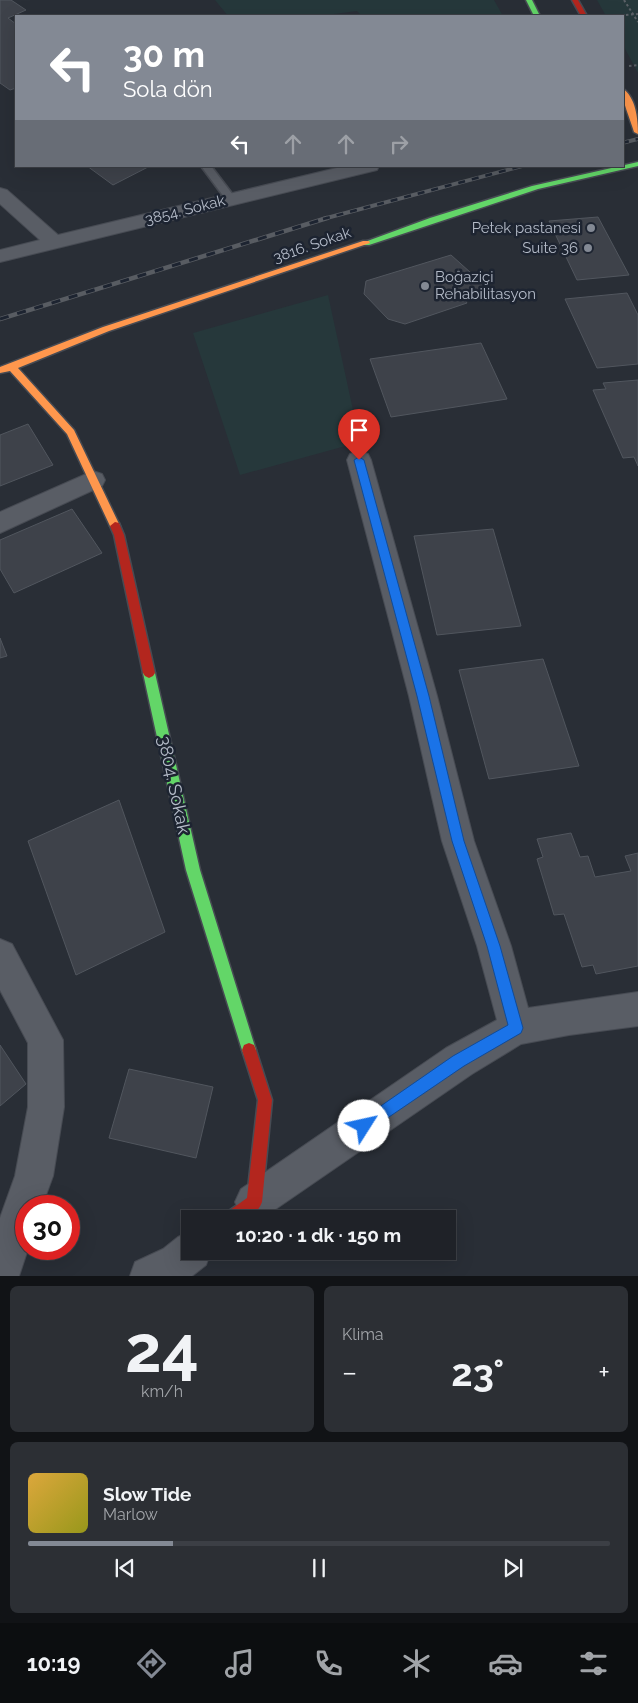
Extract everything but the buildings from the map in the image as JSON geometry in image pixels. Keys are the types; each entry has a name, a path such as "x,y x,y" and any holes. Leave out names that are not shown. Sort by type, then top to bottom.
{"street":[{"path":"529,0 536,15"},
{"path":"575,0 583,15"},
{"path":"627,108 638,132"},
{"path":"628,152 638,163"},
{"name":"3816. Sokak","path":"624,166 638,163"},
{"name":"3854. Sokak","path":"0,256 366,167"},
{"name":"3816. Sokak","path":"0,370 12,367 106,328 264,278 455,212 617,167"},
{"path":"0,194 55,243"},
{"name":"3804. Sokak","path":"12,367 71,432 119,535 192,870 265,1100 243,1210"},
{"path":"359,460 423,696 458,841 494,946 516,1028"},
{"path":"0,522 94,480"},
{"path":"0,956 46,1040 46,1107 34,1176 0,1273"},
{"path":"243,1210 459,1061 516,1028 569,1018 638,1009"},
{"path":"149,1276 181,1260"}],"lane":[{"path":"207,167 231,199"}],"path":[{"path":"624,0 638,22"},
{"path":"624,15 638,14"}],"shaded area":[{"path":"215,0 494,0 502,15 361,15 357,11 327,15 227,15"},
{"path":"597,0 638,0 638,73 624,47 624,15 605,15"},
{"path":"328,295 360,442 240,475 193,333"}],"railway":[{"path":"624,142 638,139"},
{"path":"323,219 518,167"},
{"path":"0,319 327,218"}],"traffic: fast":[{"path":"529,0 536,15"},
{"path":"624,166 638,164"},
{"path":"366,243 535,188 569,178 621,167"},
{"path":"149,673 193,870 249,1050"}],"traffic: slow":[{"path":"624,94 631,107 638,132"},
{"path":"0,370 12,367 106,329 366,243"},
{"path":"12,367 71,432 115,526"}],"traffic: jam":[{"path":"575,0 583,15"},
{"path":"115,526 119,535 149,673"},
{"path":"244,1210 254,1202 265,1100 249,1050"}],"place":[{"name":"Petek pastanesi","path":"591,228"},
{"name":"Suite 36","path":"588,248"},
{"name":"Boğaziçi Rehabilitasyon","path":"425,286"}],"route":[{"path":"359,460 423,696 458,841 494,946 516,1028 459,1061 364,1126"}]}
